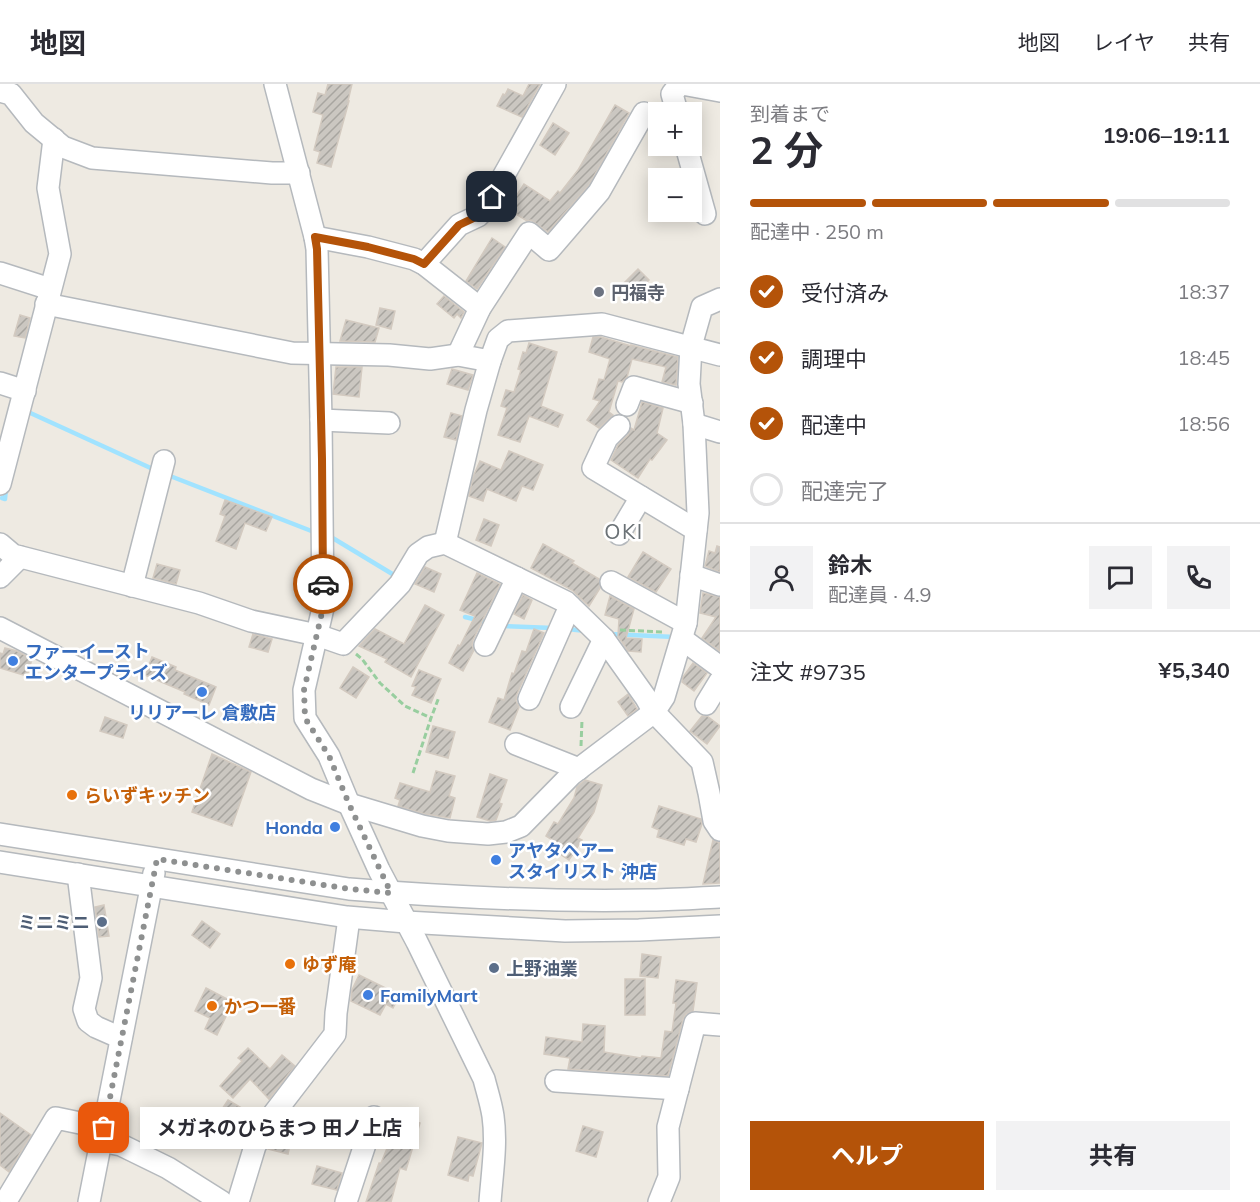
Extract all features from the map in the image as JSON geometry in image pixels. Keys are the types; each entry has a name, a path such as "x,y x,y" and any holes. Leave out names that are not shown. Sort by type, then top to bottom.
{"street":[{"path":"275,84 317,249 323,608 304,690 305,718 329,756 391,893 484,1079 494,1117 494,1150 489,1202"},
{"path":"424,264 459,225 478,216 485,209 555,84"},
{"path":"674,102 672,94 681,84 720,91"},
{"path":"8,90 34,123 63,147 92,158 272,173 299,173"},
{"path":"458,355 480,308 529,233 549,250 599,192 644,113"},
{"path":"0,484 60,254 48,188 54,139"},
{"path":"689,156 705,214"},
{"path":"315,237 414,259 424,264 480,308"},
{"path":"0,273 48,297 292,353 390,354 430,359 458,355 490,362"},
{"path":"0,628 311,789 349,804 448,831 488,834 506,832 521,826 572,774 654,712 664,697 702,579 696,530 701,422 689,384 702,349 702,307 720,299"},
{"path":"445,543 476,410 490,362 498,339 508,331 602,324 702,349"},
{"path":"0,383 25,391"},
{"path":"627,405 634,387 701,422"},
{"path":"321,420 389,423"},
{"path":"619,426 607,438 593,468 696,530"},
{"path":"132,586 162,468"},
{"path":"619,534 641,497"},
{"path":"0,544 20,558 199,603 251,621 317,635 343,644 400,584 417,555 428,547 445,543 566,602 598,633 654,712 702,762 714,821 720,830"},
{"path":"0,577 20,558"},
{"path":"491,631 517,578"},
{"path":"611,582 684,631 720,667"},
{"path":"529,699 570,606"},
{"path":"571,707 598,633"},
{"path":"706,704 720,681"},
{"path":"516,744 579,769"},
{"path":"0,834 350,889 391,893 561,900 720,897"},
{"path":"89,1202 157,859"},
{"path":"0,862 349,918 565,931 720,926"},
{"path":"78,874 91,978 84,1009 88,1021 121,1038"},
{"path":"238,1202 255,1146 272,1116 335,1034 349,918"},
{"path":"658,1202 669,1177 668,1127 695,1023 720,1025"},
{"path":"556,1082 678,1089"},
{"path":"346,1202 374,1117"},
{"path":"9,1196 56,1118 103,1134 168,1168 222,1202"}],"path":[{"path":"598,633 684,631"},
{"path":"343,644 362,659 380,683 405,706 430,718"},
{"path":"413,773 439,697"},
{"path":"571,707 583,720 579,769"}],"building":[{"path":"328,84 352,84 331,167 317,163 320,152 314,150 323,115 313,112 318,93 325,95"},
{"path":"529,84 540,84 522,117 497,106 508,89 523,96"},
{"path":"615,105 629,113 589,185 548,232 531,220 527,221 508,209 524,184 550,201 558,191 560,193 578,170"},
{"path":"553,123 569,133 555,155 540,145"},
{"path":"492,238 505,247 477,289 466,281"},
{"path":"638,269 649,280 635,294 624,283"},
{"path":"444,296 464,312 461,318 457,314 454,318 437,304"},
{"path":"380,308 395,311 391,329 376,325"},
{"path":"20,315 30,318 25,338 14,336"},
{"path":"346,320 379,328 375,342 340,341"},
{"path":"593,337 601,337 678,357 676,385 662,382 666,367 632,359 627,377 622,382 618,381 609,412 613,415 599,428 587,420 600,401 593,399 599,379 604,380 610,359 589,352"},
{"path":"529,343 557,352 541,406 563,415 558,427 529,416 520,442 498,435 507,408 501,406 506,390 514,392 521,370 518,369 523,352 526,353"},
{"path":"336,367 362,367 359,397 333,394"},
{"path":"452,369 473,375 468,390 447,384"},
{"path":"642,402 663,408 657,433 667,440 652,460 650,459 638,478 611,460 618,445 628,435 631,428 634,430"},
{"path":"451,413 462,416 456,440 444,437"},
{"path":"509,451 543,465 533,490 522,486 516,501 487,489 483,501 469,496 473,477 480,461 501,470"},
{"path":"225,500 272,517 266,531 245,523 236,549 216,541 225,516 220,514"},
{"path":"484,519 499,525 491,546 476,540"},
{"path":"543,544 574,561 572,563 599,579 600,588 589,606 572,590 531,568"},
{"path":"717,546 720,547 720,572 705,566 709,551 715,553"},
{"path":"643,552 671,569 656,592 628,577"},
{"path":"157,564 180,570 176,584 153,578"},
{"path":"425,567 441,574 434,592 415,584"},
{"path":"477,573 500,584 473,640 474,650 463,671 449,663 475,616 460,610"},
{"path":"703,593 720,597 720,651 702,638 716,617 700,613"},
{"path":"523,595 532,600 524,619 514,614"},
{"path":"610,596 634,609 626,638 642,639 641,652 628,651 618,636 619,619 605,615"},
{"path":"425,605 444,615 411,677 385,662 387,659 359,646 375,629 404,644"},
{"path":"534,629 544,633 517,694 516,701 519,707 510,730 489,722 498,698 504,700 512,673 514,674 522,651 526,652"},
{"path":"253,634 272,639 268,652 249,647"},
{"path":"5,648 32,659 27,676 0,668 0,653 3,654"},
{"path":"152,657 176,667 175,670 216,687 209,705 145,675"},
{"path":"693,663 707,673 694,691 682,682"},
{"path":"353,667 369,677 356,698 340,688"},
{"path":"419,670 441,679 431,703 412,695 416,687 412,686"},
{"path":"628,694 637,709 628,716 618,702"},
{"path":"702,716 707,716 720,726 707,744 690,731"},
{"path":"105,717 127,725 123,738 100,731"},
{"path":"433,726 455,732 448,758 426,752"},
{"path":"212,754 251,772 232,826 192,812"},
{"path":"436,771 455,776 449,796 455,798 450,818 398,806 400,800 395,798 400,783 430,792"},
{"path":"490,774 507,780 496,820 490,821 477,817"},
{"path":"585,780 602,785 594,812 578,838 582,840 569,860 549,847 554,841 546,836 554,822 558,824 574,798 577,787"},
{"path":"659,806 701,819 702,824 696,842 686,839 684,845 657,837 659,830 652,827"},
{"path":"713,840 720,843 720,883 703,884"},
{"path":"104,905 109,936 99,937 95,907"},
{"path":"202,921 220,934 210,948 192,935"},
{"path":"642,954 661,957 658,978 640,976"},
{"path":"359,975 400,995 393,1008 386,1004 380,1015 351,1001 352,990"},
{"path":"625,979 645,979 645,1015 625,1015"},
{"path":"676,980 697,983 693,1011 686,1014 683,1019 668,1076 568,1069 570,1058 544,1054 546,1037 582,1042 583,1024 605,1026 604,1052 641,1058 642,1056 661,1058 665,1031 672,1032"},
{"path":"206,988 233,1002 217,1035 205,1029 210,1018 195,1011"},
{"path":"248,1048 270,1069 282,1055 295,1066 269,1099 250,1079 233,1098 220,1086 242,1061 238,1058"},
{"path":"228,1100 245,1110 238,1122 220,1112"},
{"path":"0,1113 31,1135 9,1172 0,1165"},
{"path":"401,1117 420,1123 406,1170 400,1168 391,1202 366,1202 379,1163 390,1141 393,1142"},
{"path":"583,1126 603,1132 596,1157 576,1151"},
{"path":"275,1136 291,1140 288,1154 268,1149"},
{"path":"458,1137 482,1143 473,1176 469,1175 468,1181 448,1175"},
{"path":"317,1166 342,1173 337,1190 312,1184"}],"waterway":[{"path":"26,411 155,470"},
{"path":"165,474 314,532"},
{"path":"2,498 5,499 6,488"},
{"path":"331,537 394,575 393,577"},
{"path":"465,617 490,623"},
{"path":"501,626 553,628"},
{"path":"567,629 586,631"},
{"path":"609,634 675,637"}],"way so far":[{"path":"104,1128 157,859 350,889 391,893 329,756 305,718 304,690 323,608 323,584"}],"place":[{"name":"円福寺","path":"599,292"},
{"name":"ファーイースト エンタープライズ","path":"13,661"},
{"name":"リリアーレ 倉敷店","path":"202,692"},
{"name":"らいずキッチン","path":"72,795"},
{"name":"Honda","path":"335,827"},
{"name":"アヤタヘアー スタイリスト 沖店","path":"496,860"},
{"name":"ミニミニ","path":"102,922"},
{"name":"ゆず庵","path":"290,964"},
{"name":"上野油業","path":"494,968"},
{"name":"FamilyMart","path":"368,995"},
{"name":"かつ一番","path":"212,1006"},
{"name":"メガネのひらまつ 田ノ上店","path":"104,1128"}],"district":[{"name":"OKI","path":"624,531"}],"route":[{"path":"323,584 315,237 368,247 414,259 424,264 453,230 478,216 492,197"}]}
